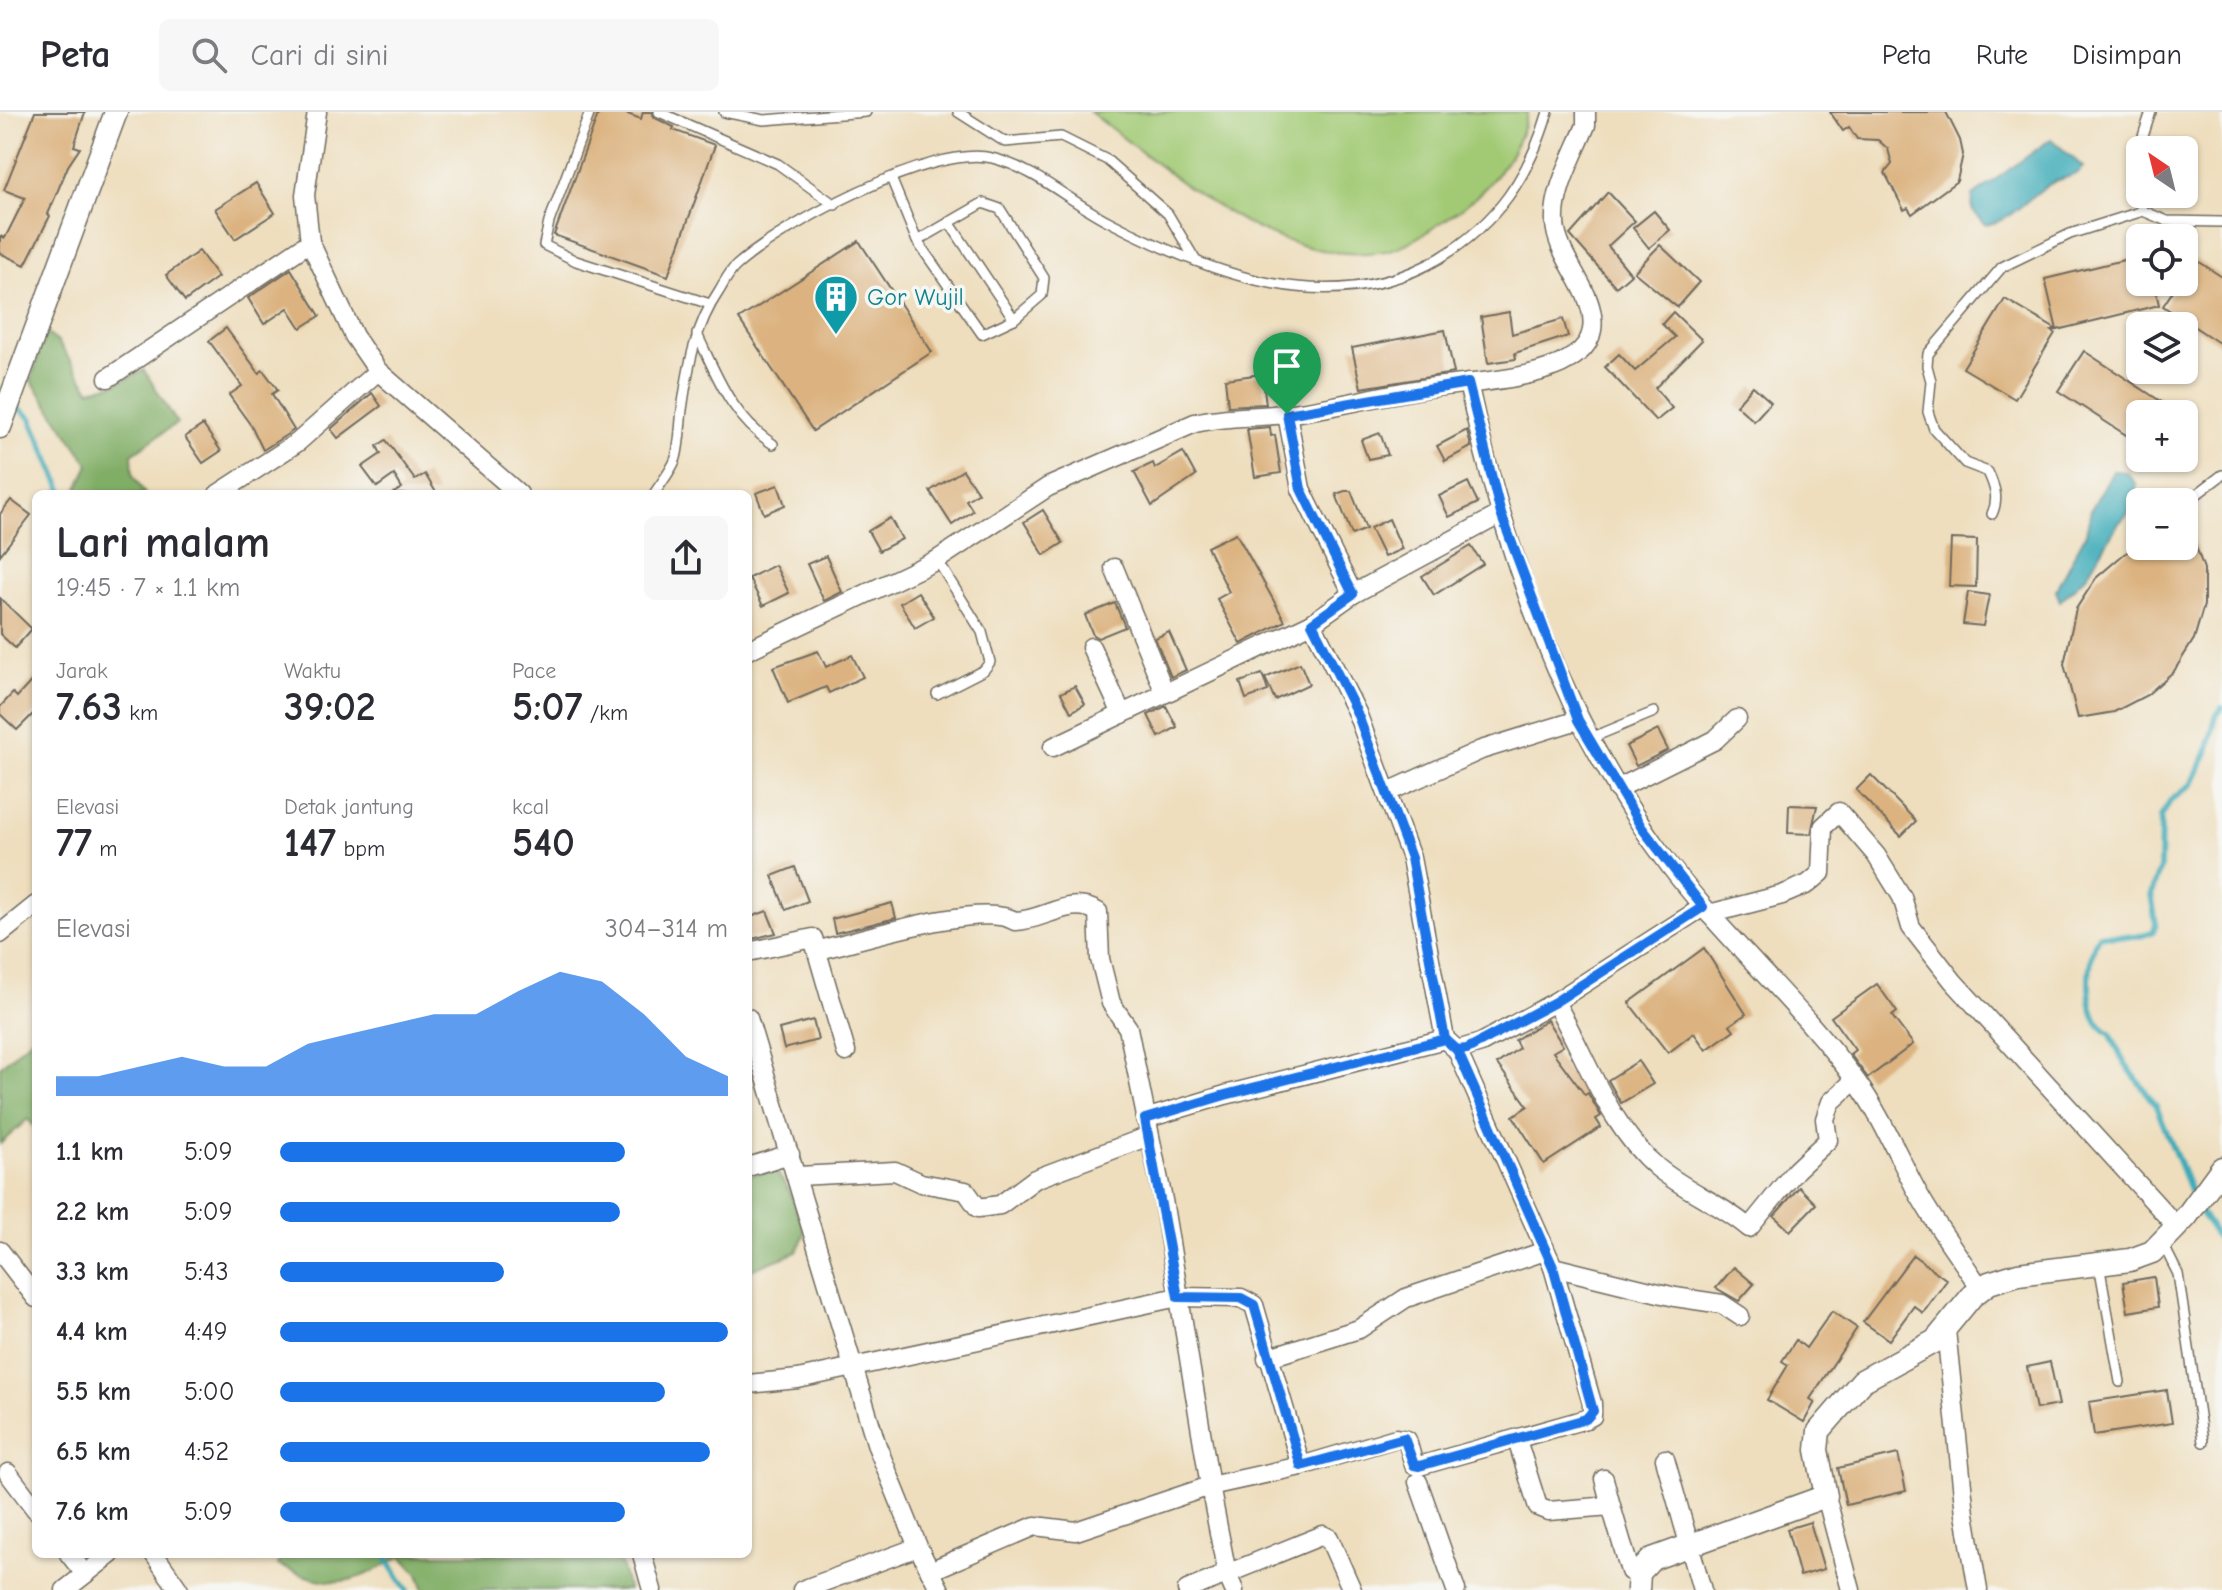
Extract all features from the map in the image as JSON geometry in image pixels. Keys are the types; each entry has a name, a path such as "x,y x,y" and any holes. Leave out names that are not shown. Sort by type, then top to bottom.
{"street":[{"path":"2,422 116,112"},
{"path":"317,112 305,195 310,242 354,336 378,371 514,490"},
{"path":"752,648 937,560 1048,487 1147,443 1219,417 1287,414 1511,378 1572,358 1585,345 1592,331 1591,313 1564,256 1555,222 1556,203 1586,125 1586,112"},
{"path":"108,378 310,242"},
{"path":"224,490 298,442 378,371"},
{"path":"1468,383 1501,514 1587,739 1642,828 1706,910 1855,1080 1896,1145 1929,1212 1980,1288"},
{"path":"1287,414 1301,489 1353,594"},
{"path":"1053,747 1312,623 1353,594 1501,514"},
{"path":"1114,568 1165,693"},
{"path":"930,1571 1035,1526 1076,1531 1210,1486 1301,1466 1396,1438 1407,1440 1416,1466 1586,1419 1593,1411 1549,1259 1451,1044 1411,858 1388,792 1357,713 1312,623"},
{"path":"1091,647 1122,714"},
{"path":"1617,789 1715,740 1737,719"},
{"path":"1388,792 1481,750 1578,720"},
{"path":"798,1176 895,1171 921,1183 966,1191 978,1208 1000,1205 1035,1179 1225,1095 1451,1044 1481,1043 1706,910 1808,884 1821,873 1823,827 1839,812 1876,855 1902,897 1911,927 1953,981 2175,1229"},
{"path":"819,950 973,914 1004,914 1015,921 1026,921 1073,906 1087,906 1098,912 1100,959 1111,1003 1128,1028 1210,1486 1231,1582"},
{"path":"0,934 32,908"},
{"path":"752,951 805,937 813,938 819,950 846,1052"},
{"path":"1555,1002 1609,1104 1641,1152 1671,1178 1749,1228 1796,1170 1828,1140 1825,1119 1831,1102 1855,1080"},
{"path":"752,1031 877,1446 918,1547 940,1590"},
{"path":"752,1166 790,1154"},
{"path":"1851,1590 1817,1450 1823,1423 1862,1381 1929,1346 1980,1288 2018,1274 2141,1258 2175,1229 2222,1168"},
{"path":"0,1251 32,1293"},
{"path":"1267,1358 1359,1329 1406,1298 1549,1259 1661,1294 1722,1304 1740,1316"},
{"path":"752,1384 798,1379 1178,1297 1248,1300 1254,1305 1301,1466"},
{"path":"1946,1330 1965,1514 1978,1590"},
{"path":"1517,1440 1542,1510 1611,1506"},
{"path":"1665,1459 1691,1542 1702,1590"},
{"path":"8,1473 32,1505"},
{"path":"1604,1479 1630,1571 1638,1581 1652,1559 1691,1542 1826,1496"},
{"path":"1418,1482 1456,1590"},
{"path":"1187,1590 1231,1582 1323,1535 1329,1538 1352,1590"},
{"path":"802,1590 918,1547"},
{"path":"72,1558 85,1574"},
{"path":"65,1590 106,1558"},
{"path":"157,1558 179,1590"},
{"path":"643,1558 652,1590"}],"lane":[{"path":"590,112 549,222 544,245 576,261 710,304"},
{"path":"659,112 778,164 835,205"},
{"path":"724,112 764,120 866,112"},
{"path":"958,112 1005,142 1061,137 1107,160 1168,214 1196,261"},
{"path":"657,490 676,459 685,387 701,318 734,267 798,221 891,178 940,160 990,157 1033,174 1107,221 1196,261 1257,283 1321,289 1367,286 1413,274 1474,237 1504,204 1525,169 1548,112"},
{"path":"2143,211 2135,185 2136,162 2151,112"},
{"path":"990,157 1005,142"},
{"path":"891,178 917,241 982,334 1014,319 1042,295 1044,278 1000,209 983,203 917,241"},
{"path":"1992,514 1996,505 1996,488 1988,472 1965,463 1934,429 1928,412 1928,354 2002,267 2070,234 2143,211 2167,221 2221,218"},
{"path":"949,222 1014,319"},
{"path":"697,334 735,410 753,431 773,444"},
{"path":"2198,493 2222,475"},
{"path":"937,560 982,632 990,662 984,670 937,694"},
{"path":"1587,739 1654,712"},
{"path":"2175,1229 2178,1274 2203,1442"},
{"path":"2099,1264 2120,1382"}],"green space":[{"path":"1090,112 1528,112 1507,160 1486,187 1460,210 1394,249 1344,253 1304,246 1264,232 1226,212 1155,163"},
{"path":"46,333 58,342 90,390 118,383 144,370 177,423 132,454 133,475 142,490 77,490 89,465 31,380"},
{"path":"32,1038 32,1124 28,1119 0,1144 0,1067"},
{"path":"776,1171 790,1192 805,1233 797,1252 752,1269 752,1174"},
{"path":"280,1558 398,1558 368,1574 342,1581 314,1578 278,1565"},
{"path":"404,1558 619,1558 628,1590 424,1590 418,1574"}],"water":[{"path":"2051,139 2083,167 2080,171 2047,186 2005,218 1986,225 1972,210 1973,196"},
{"path":"2113,471 2126,472 2137,485 2136,488 2126,488 2126,515 2086,576 2060,601 2056,591 2086,533 2091,509"}],"building":[{"path":"35,112 85,112 74,146 80,148 68,166 48,214 50,216 25,265 0,253 0,236 5,238 25,198 4,190"},
{"path":"599,112 622,112 641,119 643,112 651,112 655,118 674,127 673,130 715,145 668,276 554,235"},
{"path":"1830,112 1946,112 1960,140 1963,154 1957,181 1912,214 1908,208 1904,210 1885,173 1892,164 1888,149 1878,140 1857,139 1849,127 1843,131"},
{"path":"256,183 275,213 235,239 215,209"},
{"path":"1608,192 1635,221 1608,246 1631,274 1616,287 1570,235"},
{"path":"1654,211 1670,230 1649,248 1633,228"},
{"name":"Gor Wujil","path":"859,241 932,352 813,431 739,319"},
{"path":"1660,245 1699,282 1677,307 1634,272"},
{"path":"199,251 218,277 185,301 166,275"},
{"path":"2126,259 2126,296 2157,296 2159,305 2057,330 2045,279"},
{"path":"2198,261 2222,277 2222,345 2198,329 2198,312 2172,312 2163,306 2170,296 2198,296"},
{"path":"291,269 320,316 301,328 288,308 264,324 248,298"},
{"path":"2005,299 2057,330 2052,331 2055,333 2015,399 1963,368"},
{"path":"1509,312 1512,334 1563,319 1568,336 1515,353 1516,359 1488,363 1481,317"},
{"path":"1673,312 1702,340 1655,388 1672,408 1656,421 1605,367 1619,354 1635,371 1675,337 1662,324"},
{"path":"226,328 259,373 263,370 278,390 272,394 294,430 263,450 252,427 229,395 242,386 209,341"},
{"path":"1445,330 1454,373 1361,388 1352,348"},
{"path":"2084,351 2126,379 2126,384 2134,384 2159,400 2126,400 2126,435 2058,391"},
{"path":"1262,374 1266,404 1228,406 1225,379"},
{"path":"1753,386 1771,402 1754,421 1736,405"},
{"path":"372,393 381,406 338,438 331,429"},
{"path":"203,425 221,451 203,463 185,437"},
{"path":"1270,427 1271,436 1275,435 1281,473 1255,477 1247,429"},
{"path":"1467,430 1471,447 1445,461 1437,446"},
{"path":"1380,433 1388,455 1368,459 1361,440"},
{"path":"386,440 415,480 425,474 435,490 399,490 402,488 394,475 377,487 362,467 381,454 377,446"},
{"path":"1183,452 1196,476 1152,506 1134,472 1153,463 1155,468"},
{"path":"963,470 978,493 966,500 973,511 952,525 930,491"},
{"path":"1468,482 1478,503 1449,517 1439,496"},
{"path":"778,485 785,505 764,514 756,493"},
{"path":"1351,491 1366,529 1352,535 1336,494"},
{"path":"11,500 31,515 0,555 0,514"},
{"path":"1043,510 1063,543 1044,555 1024,522"},
{"path":"890,518 902,539 879,551 868,531"},
{"path":"1389,519 1402,549 1384,557 1370,528"},
{"path":"1236,533 1285,621 1241,644 1217,599 1229,592 1207,547"},
{"path":"1951,539 1977,540 1976,587 1949,586"},
{"path":"1471,546 1483,564 1434,595 1422,576"},
{"path":"2198,552 2204,569 2204,605 2194,639 2174,671 2147,695 2114,712 2078,718 2064,664 2076,609 2096,578 2124,554 2126,560 2198,560"},
{"path":"826,556 842,592 824,601 807,564"},
{"path":"775,565 789,593 763,606 752,584 752,576"},
{"path":"918,592 934,617 915,628 900,603"},
{"path":"1968,592 1989,595 1983,626 1963,624"},
{"path":"0,598 32,629 15,648 0,634"},
{"path":"1115,603 1125,627 1098,638 1093,635 1085,615"},
{"path":"1169,632 1186,670 1171,677 1155,638"},
{"path":"818,651 826,667 852,655 863,677 829,693 826,687 788,703 773,667"},
{"path":"1300,663 1309,684 1275,700 1265,678"},
{"path":"1262,674 1268,691 1246,699 1240,682"},
{"path":"32,680 32,715 17,730 0,714 0,707 13,693 17,697"},
{"path":"1075,686 1085,704 1071,712 1061,693"},
{"path":"1166,706 1177,727 1159,737 1148,715"},
{"path":"1658,730 1668,750 1636,766 1626,746"},
{"path":"1871,775 1916,821 1901,836 1856,790"},
{"path":"1789,805 1817,806 1811,834 1788,833"},
{"path":"795,867 808,901 786,910 772,876"},
{"path":"892,903 896,918 835,933 832,919"},
{"path":"767,911 776,933 752,939 752,917"},
{"path":"1704,948 1746,1014 1730,1025 1734,1030 1706,1050 1694,1033 1668,1053 1629,1003"},
{"path":"1877,984 1897,1012 1892,1016 1913,1044 1868,1078 1850,1054 1855,1050 1831,1017"},
{"path":"813,1020 818,1040 784,1049 779,1029"},
{"path":"1547,1020 1563,1046 1553,1052 1585,1095 1588,1093 1601,1116 1596,1119 1601,1127 1544,1164 1513,1116 1528,1106 1497,1064 1519,1048 1515,1040"},
{"path":"1638,1061 1653,1084 1621,1103 1608,1080"},
{"path":"1799,1187 1816,1204 1790,1231 1774,1216"},
{"path":"1913,1255 1947,1280 1923,1313 1914,1306 1889,1340 1863,1322"},
{"path":"1734,1267 1754,1284 1739,1301 1716,1288"},
{"path":"2154,1277 2158,1307 2128,1312 2123,1282"},
{"path":"1832,1311 1857,1328 1810,1399 1815,1402 1804,1422 1767,1400 1788,1365 1782,1361 1796,1340 1806,1348"},
{"path":"2050,1362 2059,1405 2036,1409 2027,1367"},
{"path":"2167,1390 2172,1423 2094,1435 2089,1402"},
{"path":"1898,1454 1906,1491 1846,1505 1838,1468"},
{"path":"1810,1522 1824,1569 1800,1576 1787,1529"}],"waterway":[{"path":"14,404 31,418 62,490"},
{"path":"2193,1197 2156,1106 2122,1059 2110,1033 2101,1027 2095,1016 2089,973 2099,935 2136,937 2153,932 2156,924 2151,894 2160,868 2161,817 2170,801 2192,784 2207,753 2216,716 2222,708"},
{"path":"2198,1208 2222,1245"},
{"path":"387,1558 407,1590"}],"place":[{"name":"Gor Wujil","path":"836,336"}],"route":[{"path":"1287,414 1301,489 1353,594 1312,623 1357,713 1411,858 1445,1039 1457,1050 1553,1267 1592,1403 1592,1416 1586,1419 1419,1466 1414,1465 1404,1438 1301,1466 1254,1305 1241,1298 1178,1297 1163,1200 1145,1119 1225,1095 1445,1039 1450,1046 1457,1050 1467,1049 1555,1002 1703,907 1642,828 1596,757 1578,720 1501,514 1468,383 1287,414"}]}
